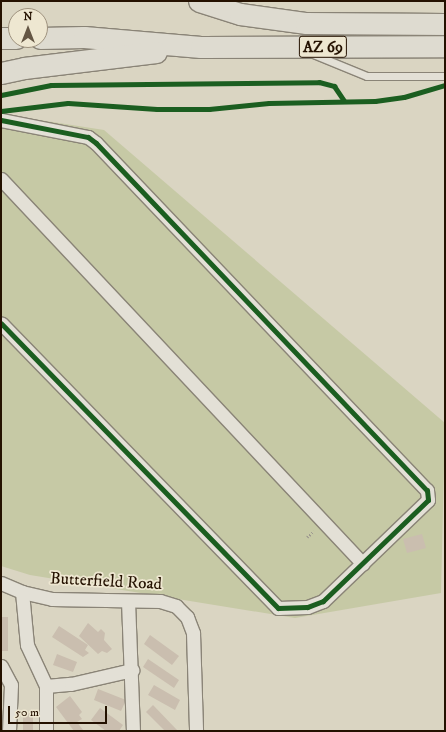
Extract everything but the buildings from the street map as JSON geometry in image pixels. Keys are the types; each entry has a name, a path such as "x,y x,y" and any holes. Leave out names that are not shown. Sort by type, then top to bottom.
{"main road":[{"path":"199,1 240,14 306,23 445,24"},
{"name":"AZ 69","path":"48,38 84,37 201,47 445,46"},
{"name":"AZ 69","path":"1,73 24,68 201,47"}],"street":[{"path":"1,120 88,137 96,143 427,490 429,495 425,506 323,601 307,606 278,608 1,324"},
{"path":"1,179 363,564"},
{"name":"Butterfield Road","path":"1,583 22,592 52,599 166,601 176,606 187,617 193,633 196,731"},
{"path":"22,592 27,645 46,686 46,731"},
{"path":"128,601 132,670 133,731"},
{"path":"1,666 11,685 9,731"},
{"path":"46,686 71,684 132,670"}],"lane":[{"path":"297,47 367,76 445,76"}],"green space":[{"path":"1,114 104,130 445,423 441,593 295,618 30,575 1,566"}],"cycle path":[{"path":"1,95 51,85 319,82 334,86 344,101"},
{"path":"1,111 68,103 157,109 209,109 269,103 375,101 404,97 445,85"},
{"path":"1,120 88,137 96,143 427,490 428,500 323,601 307,607 278,608 1,323"}]}
